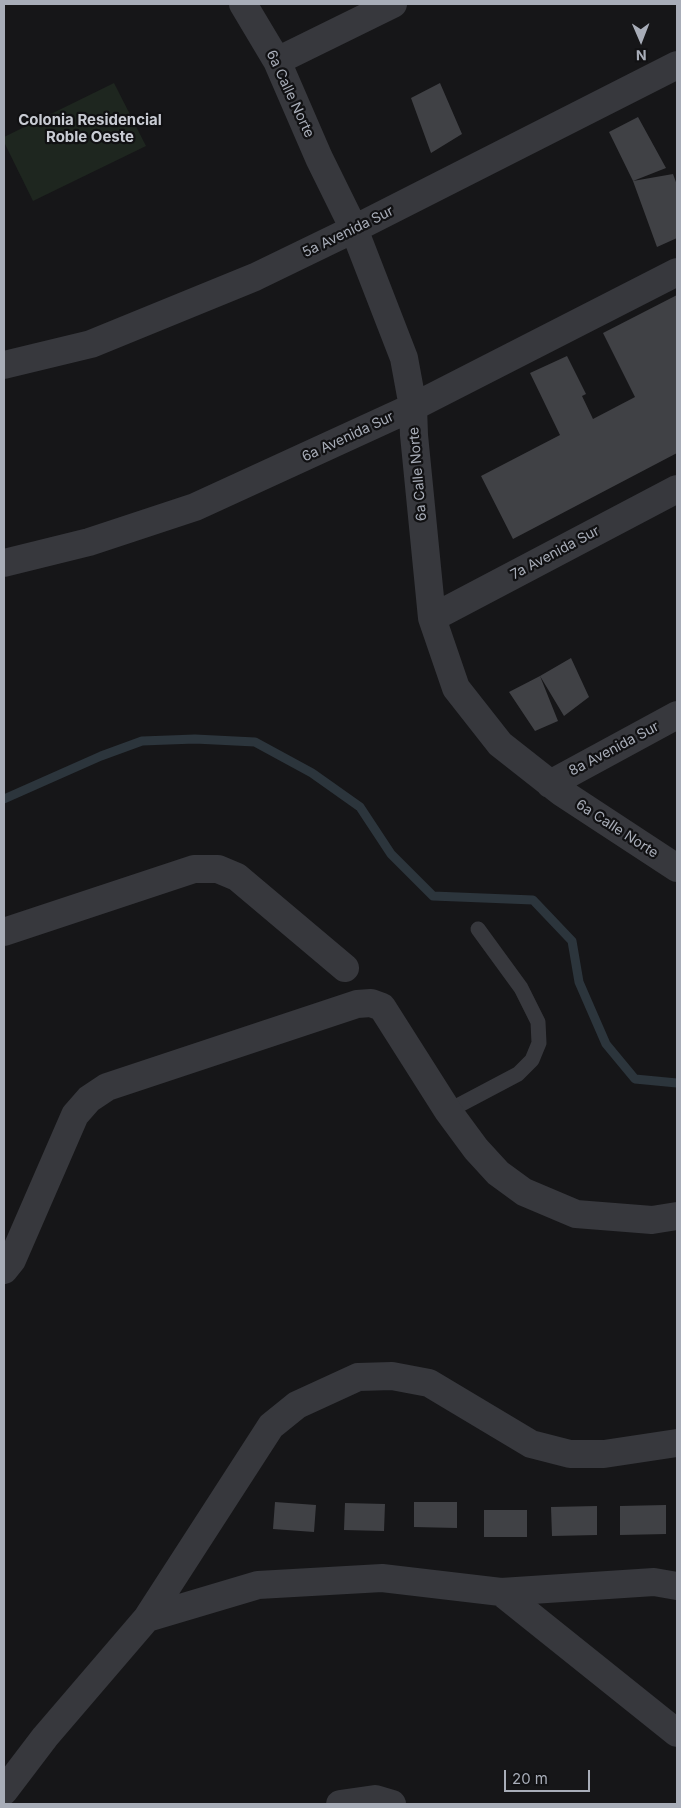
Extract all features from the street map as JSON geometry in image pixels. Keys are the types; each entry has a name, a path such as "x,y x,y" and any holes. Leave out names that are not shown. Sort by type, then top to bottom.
{"street":[{"name":"6a Calle Norte","path":"243,4 277,61 319,158 354,229 404,358 414,407 414,435 432,618 456,688 500,744 550,784 677,868"},
{"path":"277,61 393,4"},
{"name":"5a Avenida Sur","path":"4,365 91,344 256,277 677,65"},
{"name":"6a Avenida Sur","path":"4,563 89,542 195,507 414,407 677,272"},
{"name":"7a Avenida Sur","path":"432,618 677,488"},
{"name":"8a Avenida Sur","path":"550,784 677,715"},
{"path":"4,932 194,869 218,869 237,877 345,968"},
{"path":"4,1270 12,1260 75,1116 89,1099 107,1087 357,1004 371,1004 382,1007 448,1111 476,1149 498,1173 524,1192 576,1214 652,1220 677,1216"},
{"path":"4,1791 44,1737 147,1618 271,1426 297,1404 358,1377 392,1376 429,1383 531,1444 570,1454 604,1454 677,1443"},
{"path":"147,1618 258,1585 382,1578 501,1592 654,1582 677,1586"},
{"path":"501,1592 677,1734"},
{"path":"340,1804 375,1799 392,1804"}],"lane":[{"path":"448,1111 518,1074 532,1060 540,1043 538,1022 521,988 478,929"}],"shaded area":[{"path":"114,83 146,146 33,201 4,142 4,137"}],"building":[{"path":"440,83 462,134 431,153 411,98"},
{"path":"638,117 666,168 633,181 609,132"},
{"path":"673,174 677,185 677,238 657,247 633,181"},
{"path":"677,295 677,453 513,539 481,476 560,435 530,373 567,356 586,394 582,396 593,419 635,397 603,333"},
{"path":"571,658 589,697 564,716 540,676"},
{"path":"540,676 558,721 535,731 509,692"},
{"path":"275,1502 316,1505 314,1532 273,1529"},
{"path":"414,1502 457,1502 457,1528 414,1527"},
{"path":"345,1503 385,1504 384,1531 344,1530"},
{"path":"666,1505 666,1534 620,1535 620,1506"},
{"path":"597,1506 597,1535 552,1536 551,1507"},
{"path":"484,1510 527,1510 527,1537 484,1537"}],"waterway":[{"path":"4,799 101,756 142,741 195,739 255,742 312,773 360,807 391,854 433,896 533,900 572,941 579,982 606,1044 635,1079 677,1083"}],"district":[{"name":"Colonia Residencial Roble Oeste","path":"90,128"}]}
